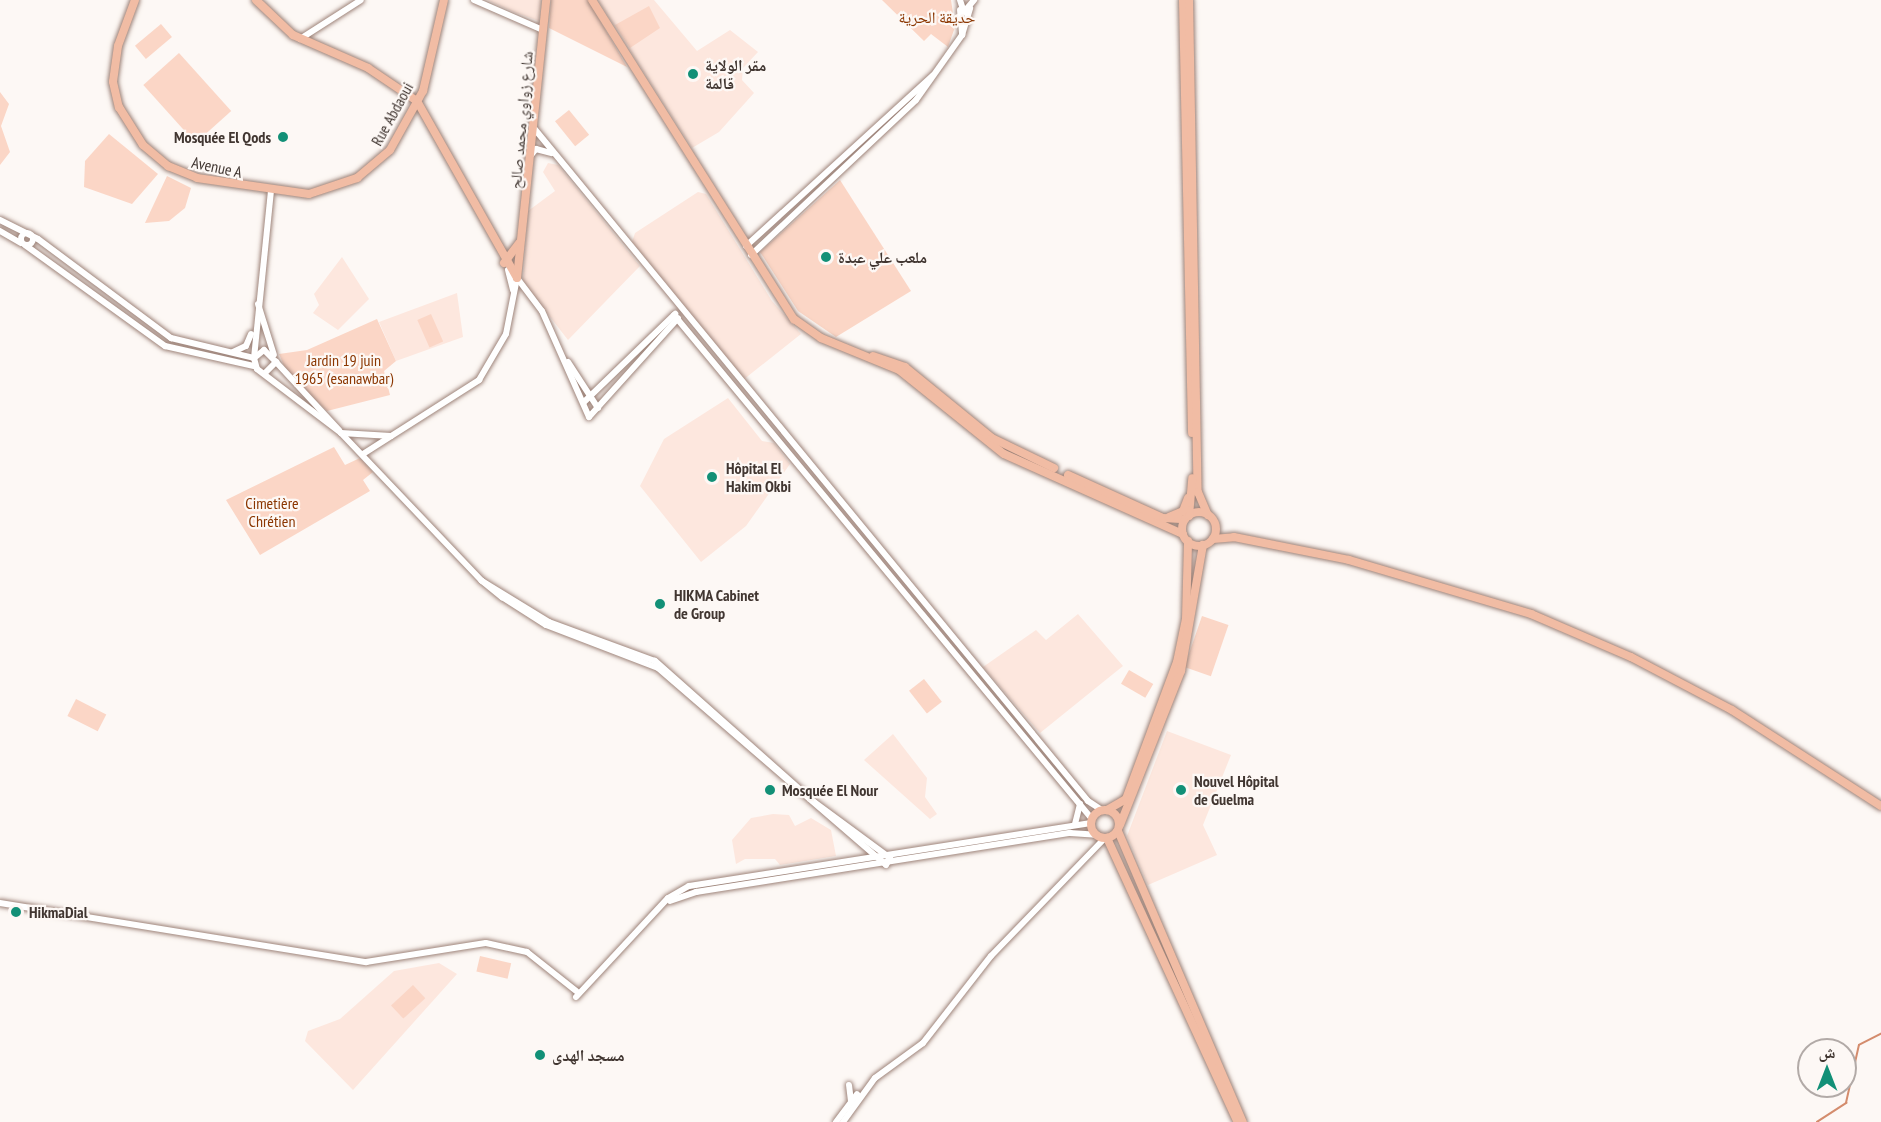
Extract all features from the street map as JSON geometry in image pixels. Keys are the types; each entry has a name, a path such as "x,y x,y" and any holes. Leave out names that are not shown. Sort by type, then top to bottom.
{"main road":[{"name":"Avenue A","path":"135,0 118,46 112,82 134,133 184,174 271,191"},
{"path":"256,0 300,39 368,68 417,101 499,250 506,267 517,278"},
{"name":"Rue Abdaoui","path":"271,191 322,193 357,178 390,150 417,101 444,0"},
{"name":"شارع زواوي محمد صالح","path":"517,278 546,0"},
{"path":"592,0 745,247 802,327 906,375 995,449 1203,545"},
{"path":"1183,0 1192,467 1186,538 1186,619 1177,662 1126,800 1104,810 1091,821 1096,835 1106,838 1238,1122"},
{"path":"1190,0 1197,492 1208,515 1234,537"},
{"path":"506,267 510,255 520,242"},
{"path":"499,250 519,260"},
{"path":"866,355 918,374 1000,443 1163,518 1208,515"},
{"path":"1163,518 1186,507 1192,467"},
{"path":"1213,539 1215,522"},
{"path":"1106,838 1119,828 1181,670 1203,545 1213,539 1234,537 1377,567 1562,627 1732,710 1881,806"},
{"path":"1104,810 1119,828 1243,1122"}],"street":[{"path":"300,39 361,0"},
{"path":"474,0 543,30"},
{"path":"751,255 916,100 962,35 971,3 958,3 962,35"},
{"path":"745,247 936,73"},
{"path":"533,127 552,154 681,311 1088,801 1104,810"},
{"path":"531,155 536,149 552,154"},
{"path":"255,366 255,321 271,191"},
{"path":"0,220 30,234 164,334 228,353 254,358 264,350 274,355"},
{"path":"0,231 23,244 165,346 255,366 341,433 392,436"},
{"path":"23,244 33,241 30,234"},
{"path":"506,267 513,299"},
{"path":"517,278 528,293 560,352 589,417 675,317"},
{"path":"363,454 479,380 506,334 517,278"},
{"path":"513,299 528,293"},
{"path":"257,301 276,362 482,581 546,625 658,668 823,815 884,862"},
{"path":"584,402 681,311"},
{"path":"675,317 1079,801 1091,821 1071,827 890,858 884,862"},
{"path":"228,353 246,346 255,321"},
{"path":"560,352 592,393 598,408"},
{"path":"265,373 276,362"},
{"path":"482,581 549,622 655,661 814,802 890,858"},
{"path":"1071,827 1080,820 1079,801"},
{"path":"0,903 366,962 486,943 527,952 576,994 664,904 696,892 1070,833 1096,835"},
{"path":"843,1122 875,1078 923,1043 991,956 1106,838"},
{"path":"849,1084 851,1102"},
{"path":"836,1122 858,1094"}],"shaded area":[{"path":"487,0 541,0 539,21 516,13"},
{"name":"مقر الولاية قالمة","path":"598,0 654,0 697,51 730,30 758,52 743,68 742,80 754,93 719,132 692,148"},
{"path":"548,163 558,165 640,266 568,340 523,282 528,211 555,191 543,172"},
{"path":"698,192 706,194 772,301 801,334 743,380 632,242 635,233"},
{"path":"342,257 369,299 338,330 313,313 319,305 314,294"},
{"path":"457,293 463,337 396,361 379,322"},
{"name":"Hôpital El Hakim Okbi","path":"728,398 762,441 774,443 790,464 746,526 701,562 640,486 664,439"},
{"path":"1078,614 1123,666 1040,733 983,667 1036,630 1046,640"},
{"name":"Nouvel Hôpital de Guelma","path":"1167,731 1231,755 1203,825 1217,855 1148,885 1127,836"},
{"path":"893,734 927,778 925,797 937,814 930,819 864,760"},
{"path":"773,814 789,815 795,826 811,818 831,830 836,856 780,865 775,859 745,859 736,864 732,840 751,818"},
{"path":"439,963 457,974 353,1090 305,1041 308,1031 340,1019 394,971"}],"green space":[{"path":"551,0 588,0 627,67 549,28"},
{"name":"حديقة الحرية","path":"882,0 951,0 955,27 948,47 931,34 924,41"},
{"path":"649,6 660,28 630,48 615,25"},
{"path":"161,24 172,37 146,59 135,46"},
{"path":"179,53 231,111 196,143 143,85"},
{"path":"0,92 9,104 1,126 10,152 0,165"},
{"path":"569,110 589,135 575,146 555,121"},
{"path":"109,134 158,174 132,204 84,187 85,161"},
{"path":"167,176 191,188 185,208 169,221 145,223"},
{"name":"ملعب علي عبدة","path":"840,180 911,291 836,337 798,311 760,252"},
{"path":"431,314 443,341 429,348 417,320"},
{"name":"Jardin 19 juin 1965 (esanawbar)","path":"377,319 396,361 384,371 390,395 327,411 287,373 279,354 307,350"},
{"name":"Cimetière Chrétien","path":"334,447 345,465 360,458 373,472 363,480 370,491 260,555 226,500"},
{"path":"1202,616 1228,625 1211,676 1184,667"},
{"path":"1129,670 1153,684 1145,698 1121,684"},
{"path":"924,679 942,702 927,714 909,691"},
{"path":"76,699 106,714 98,731 67,716"},
{"path":"480,956 511,963 508,979 476,972"},
{"path":"413,985 425,998 403,1019 391,1005"}],"waterway":[{"path":"1817,1122 1846,1103 1859,1045 1881,1034"}],"place":[{"name":"مقر الولاية قالمة","path":"693,74"},
{"name":"Mosquée El Qods","path":"283,137"},
{"name":"ملعب علي عبدة","path":"826,257"},
{"name":"Hôpital El Hakim Okbi","path":"712,477"},
{"name":"HIKMA Cabinet de Group","path":"660,604"},
{"name":"Mosquée El Nour","path":"770,790"},
{"name":"Nouvel Hôpital de Guelma","path":"1181,790"},
{"name":"HikmaDial","path":"16,912"},
{"name":"مسجد الهدى","path":"540,1055"}]}
